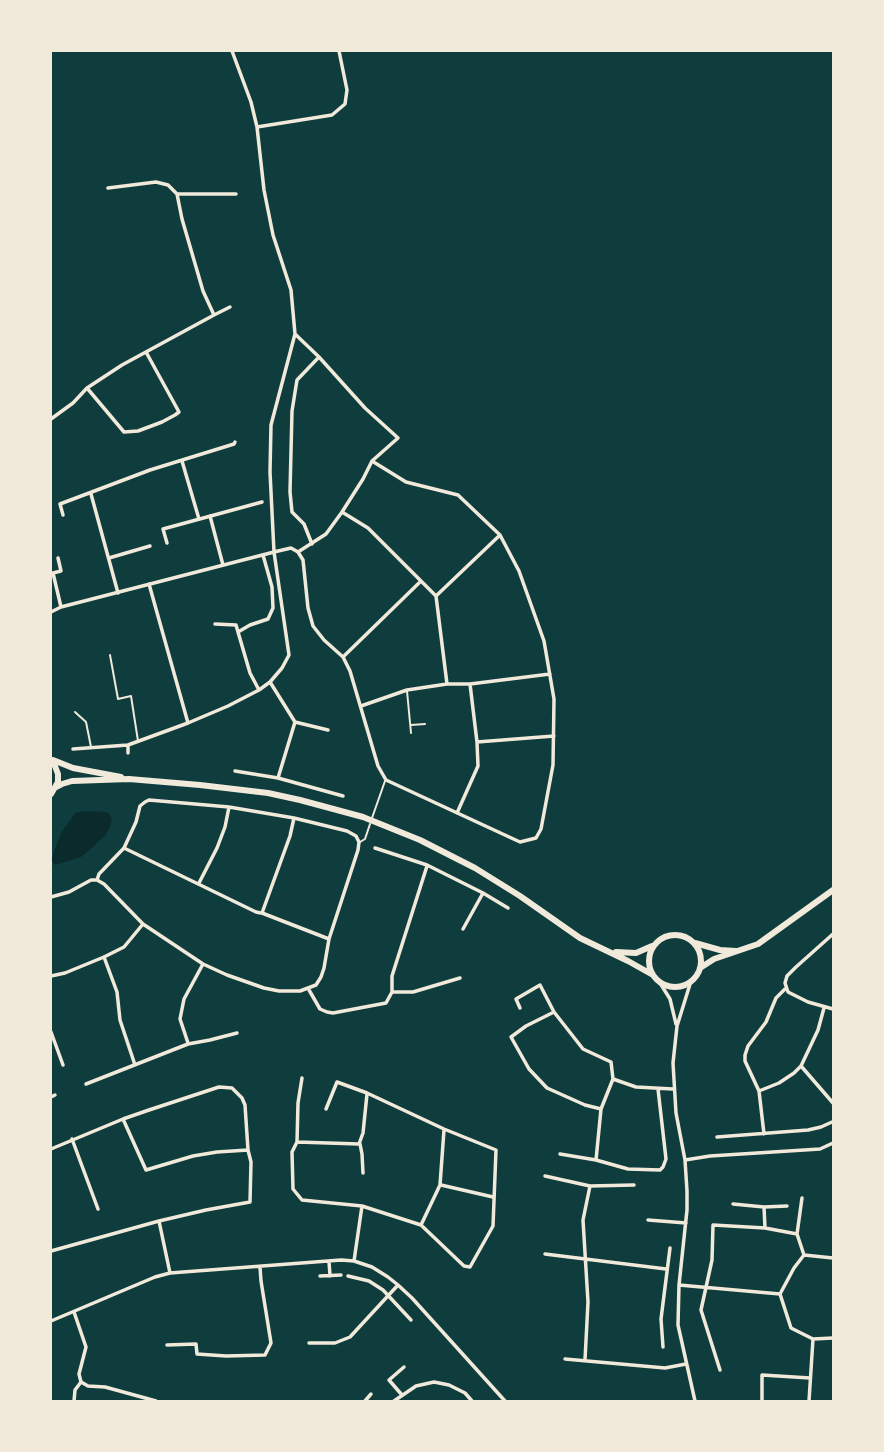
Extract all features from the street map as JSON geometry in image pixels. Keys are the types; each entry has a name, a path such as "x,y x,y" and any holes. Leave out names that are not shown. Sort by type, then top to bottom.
{"highway":[{"path":"52,759 74,768 130,779 268,793 372,820 475,867 580,937 671,987 682,986 691,981 700,968 714,959 758,944 833,890"},
{"path":"52,759 58,774 56,787"},
{"path":"51,794 62,783 72,781 130,779"},
{"path":"610,952 636,953 673,935 720,950 742,950"},
{"path":"693,943 700,957 700,968"},
{"path":"653,975 648,960 654,945"}],"street":[{"path":"73,749 128,745 188,723 271,682 289,655 274,552 270,472 271,425 295,334 291,290 273,235 251,102 232,51"},
{"path":"257,127 331,116 345,104 347,90 339,51"},
{"path":"108,188 156,183 168,185 177,194 203,291 214,315"},
{"path":"177,194 236,194"},
{"path":"51,419 73,403 87,388 122,365 230,307"},
{"path":"295,334 365,408 398,438 372,461 326,534 298,552"},
{"path":"87,388 124,432 138,431 180,412 146,352"},
{"path":"312,544 304,524 292,512 292,411 297,380 319,357"},
{"path":"63,515 60,504 235,442"},
{"path":"182,461 199,519"},
{"path":"51,612 61,607 291,548 298,552 303,560 308,608 313,626 343,657 350,671 378,766 386,780 520,842 536,838 541,829 553,765 554,699 544,641 519,571 500,535 458,495 407,482 372,461"},
{"path":"91,493 118,593"},
{"path":"167,543 163,529 261,502"},
{"path":"342,512 368,528 436,596 447,684"},
{"path":"210,516 223,565"},
{"path":"436,596 500,535"},
{"path":"109,558 150,546"},
{"path":"238,632 268,619 273,608 272,587 263,555"},
{"path":"58,558 61,570 52,573 61,607"},
{"path":"343,657 420,582"},
{"path":"149,584 188,723"},
{"path":"215,624 236,625 250,673 259,690"},
{"path":"361,706 407,690 550,674"},
{"path":"271,682 295,722 328,730"},
{"path":"457,813 478,765 470,684"},
{"path":"278,778 295,722"},
{"path":"477,743 554,736"},
{"path":"128,745 128,753"},
{"path":"235,771 278,778 343,796"},
{"path":"51,897 97,880 143,924 203,964 239,979 279,991 293,992 309,989 316,985 321,977 329,939 359,842 356,836 347,831 295,818 229,807 149,800 140,806 124,848 99,874 97,880"},
{"path":"199,883 217,848 229,807"},
{"path":"262,913 295,818"},
{"path":"124,848 256,912 329,939"},
{"path":"375,848 427,865 508,908"},
{"path":"309,989 320,1009 327,1012 386,1003 392,992 392,976 427,865"},
{"path":"463,929 483,893"},
{"path":"51,976 65,973 124,947 143,924"},
{"path":"833,934 787,976 785,983 788,992 808,1002 833,1009"},
{"path":"104,957 117,992 120,1020 135,1065"},
{"path":"188,1044 180,1019 184,999 203,964"},
{"path":"392,992 413,992 460,978"},
{"path":"691,981 677,1026 673,1089 685,1160 687,1191 678,1325 695,1401"},
{"path":"660,983 670,999 677,1026"},
{"path":"520,1008 516,999 540,985 554,1012 583,1049 611,1062 612,1079 601,1109 596,1160"},
{"path":"764,1134 759,1091 745,1061 746,1050 766,1021 776,998 786,989"},
{"path":"759,1091 779,1083 801,1066 818,1030 824,1008"},
{"path":"554,1012 511,1037 529,1069 547,1088 601,1109"},
{"path":"51,1032 63,1065"},
{"path":"86,1084 188,1044 237,1033"},
{"path":"801,1066 833,1103"},
{"path":"302,1078 297,1142 292,1152 293,1189 302,1200 362,1206 421,1225 464,1266 470,1267 493,1226 496,1150 337,1082 326,1109"},
{"path":"612,1079 636,1087 673,1089"},
{"path":"51,1150 123,1119 219,1087 232,1088 245,1105 251,1162 250,1202 159,1221 51,1251"},
{"path":"560,1154 596,1160 628,1170 660,1170 666,1159 658,1089"},
{"path":"363,1173 359,1144 363,1133 367,1093"},
{"path":"123,1119 146,1170 193,1156 248,1150"},
{"path":"717,1137 808,1130 832,1122"},
{"path":"421,1225 440,1185 444,1129"},
{"path":"72,1139 99,1209"},
{"path":"297,1142 359,1144"},
{"path":"685,1160 820,1149 833,1143"},
{"path":"545,1176 590,1186 634,1185"},
{"path":"440,1185 493,1197"},
{"path":"584,1360 588,1302 583,1220 590,1186"},
{"path":"802,1198 797,1234 804,1255"},
{"path":"733,1204 787,1206"},
{"path":"354,1261 362,1206"},
{"path":"764,1207 765,1228"},
{"path":"648,1220 686,1223"},
{"path":"159,1221 170,1273"},
{"path":"720,1370 701,1310 712,1260 713,1225 765,1228 797,1234"},
{"path":"663,1347 661,1319 670,1248"},
{"path":"545,1254 666,1269"},
{"path":"804,1255 833,1258"},
{"path":"804,1255 780,1294 791,1328 813,1339 833,1338"},
{"path":"329,1261 330,1276"},
{"path":"51,1321 170,1273 354,1261 380,1272 398,1285 505,1401"},
{"path":"167,1345 197,1344 197,1354 265,1355 271,1343 260,1267"},
{"path":"320,1276 341,1275"},
{"path":"348,1276 369,1281 389,1295 411,1320"},
{"path":"309,1343 335,1343 350,1337 398,1285"},
{"path":"679,1285 780,1294"},
{"path":"74,1312 86,1347 74,1401"},
{"path":"809,1401 813,1339"},
{"path":"565,1359 665,1368 686,1363"},
{"path":"402,1395 389,1380 404,1367"},
{"path":"762,1401 762,1376 810,1378"},
{"path":"80,1382 156,1401"},
{"path":"394,1401 416,1386 434,1382 449,1385 472,1401"},
{"path":"365,1401 371,1394"}],"lane":[{"path":"110,655 118,699 131,696 139,742"},
{"path":"407,690 411,733"},
{"path":"75,712 86,722 91,748"},
{"path":"410,726 425,724"},
{"path":"359,842 365,839 386,780"}],"water":[{"path":"107,812 112,818 110,827 105,836 81,857 55,865 51,860 61,833 75,813"}]}
